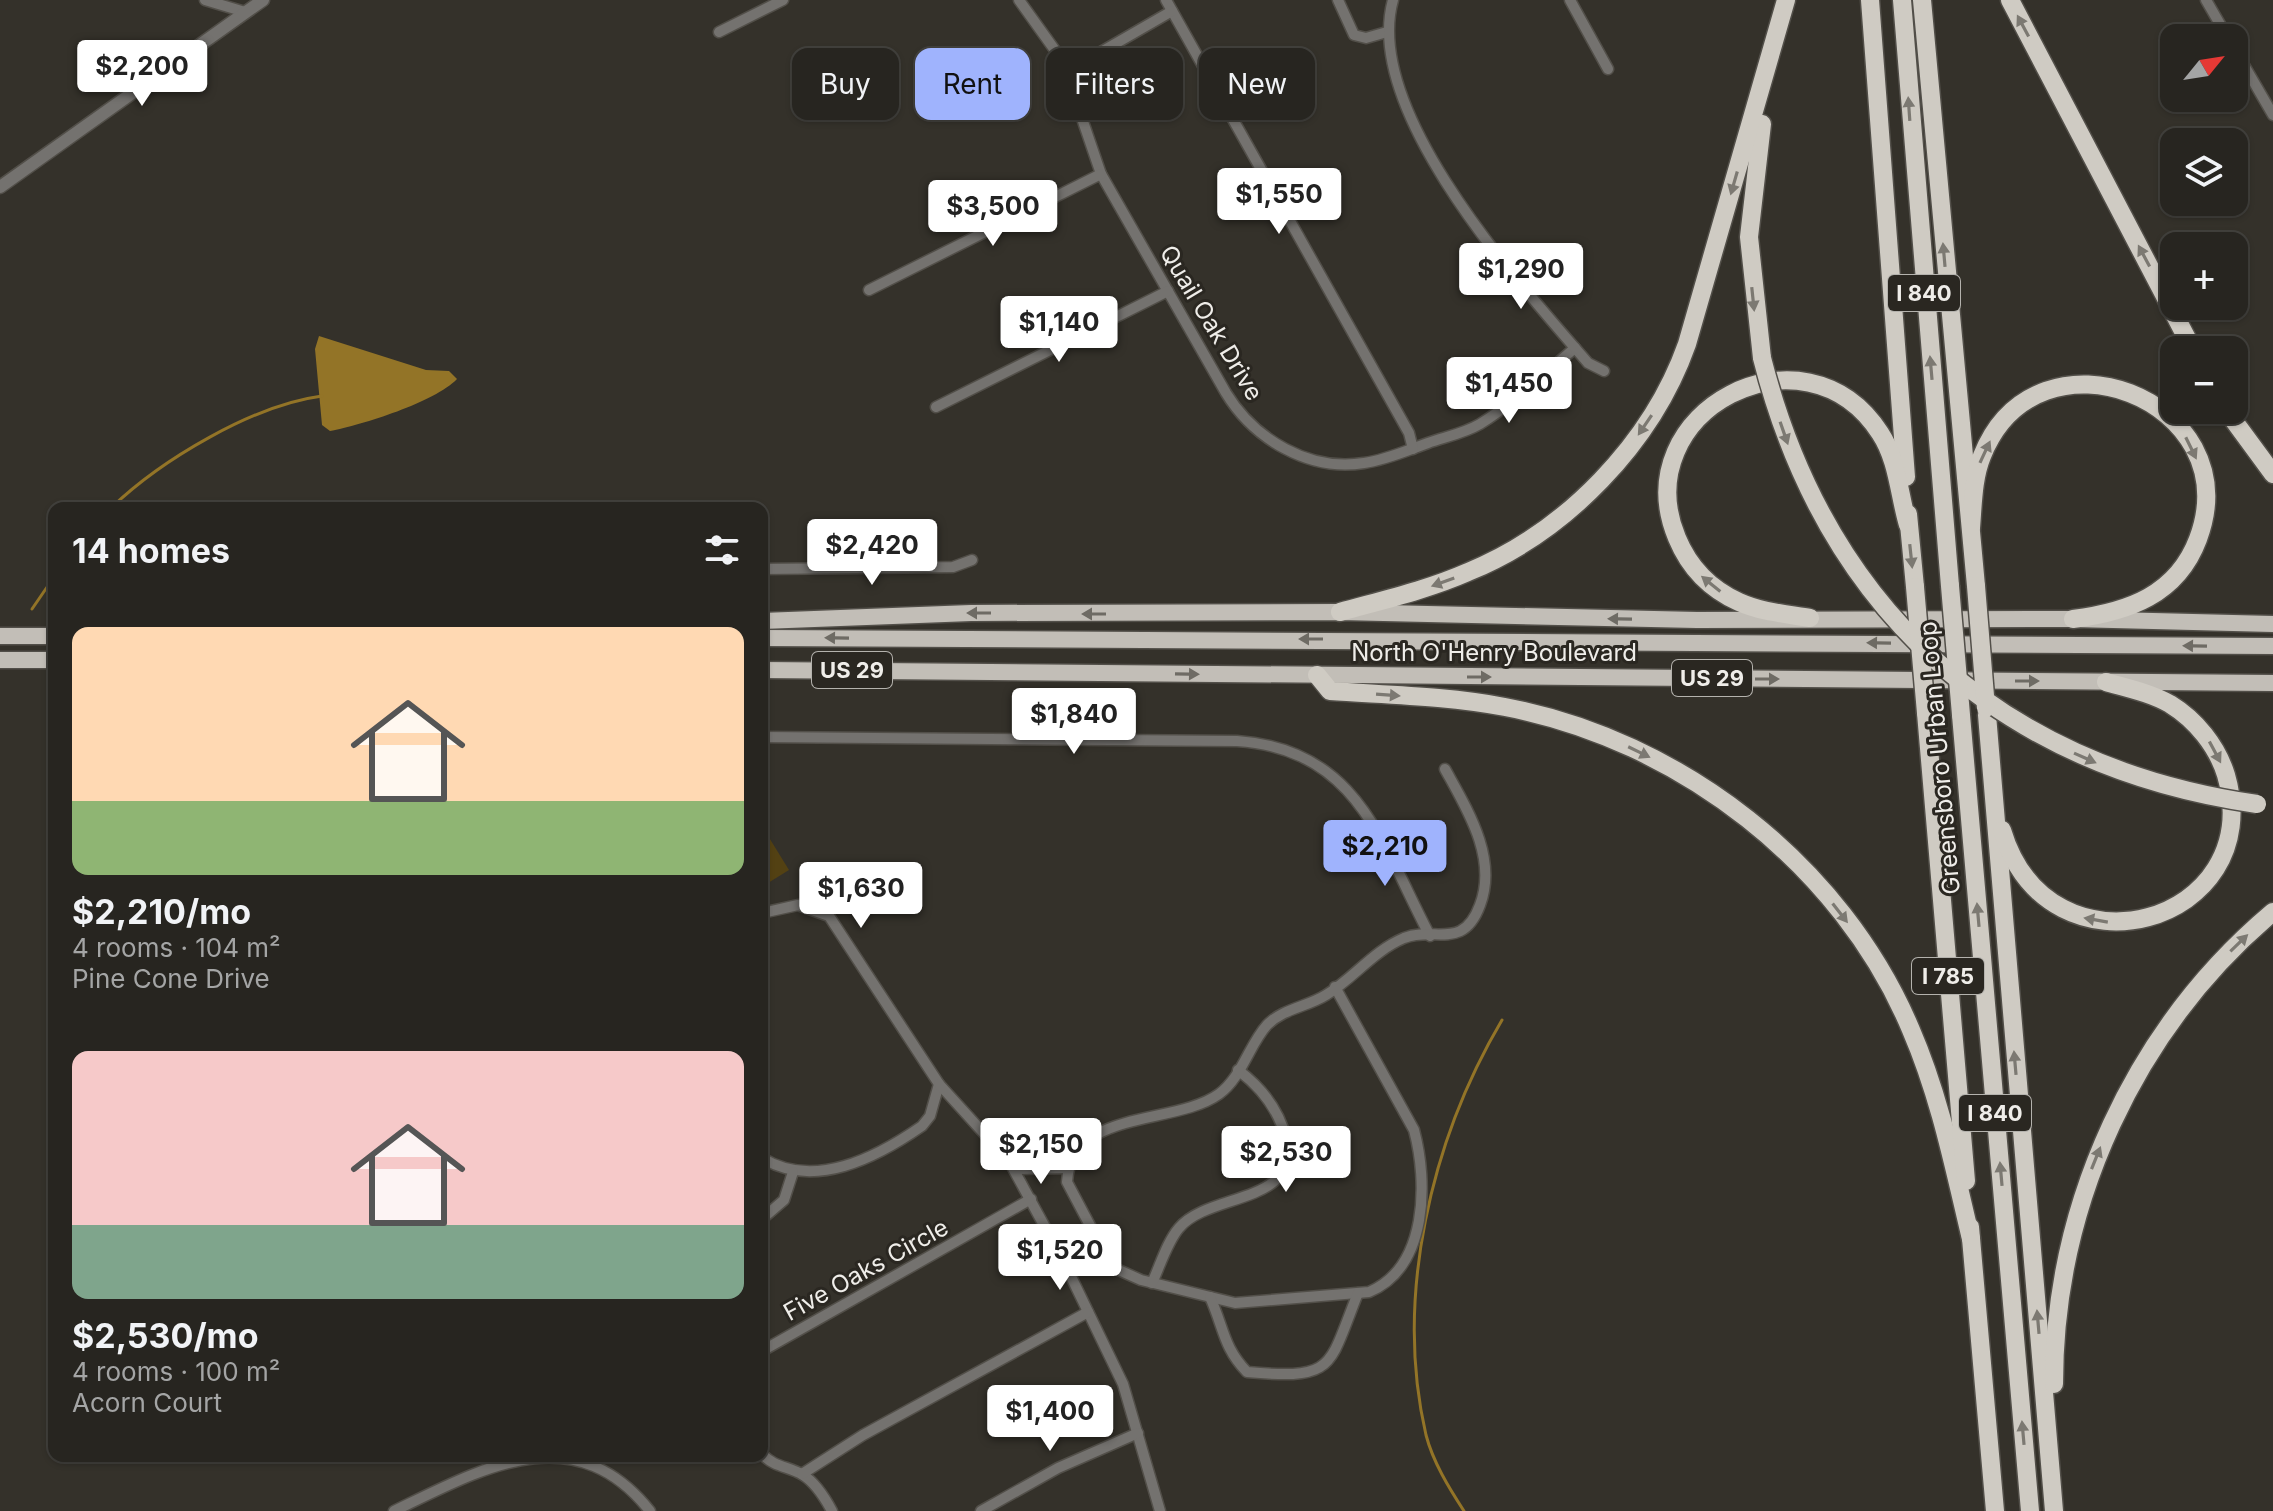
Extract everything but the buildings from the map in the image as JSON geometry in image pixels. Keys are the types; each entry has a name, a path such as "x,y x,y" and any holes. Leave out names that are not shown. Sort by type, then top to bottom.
{"highway":[{"path":"1786,0 1751,197 1751,277 1762,358 1786,441 1821,516 1863,580 1938,663 2024,727 2100,765 2175,789 2265,805"},
{"path":"1340,612 1405,595 1498,558 1571,506 1628,449 1663,396 1687,344 1786,0"},
{"name":"Greensboro Urban Loop","path":"1870,0 1908,525 1995,1511"},
{"name":"Greensboro Urban Loop","path":"1902,0 1912,161 2030,1511"},
{"path":"1922,0 1971,528 2055,1511"},
{"path":"2010,0 2186,336"},
{"path":"1810,618 1738,602 1710,584 1681,547 1668,505 1670,473 1681,443 1709,407 1744,387 1773,380 1821,386 1849,401 1871,420 1888,446 1908,525"},
{"path":"1971,528 1982,455 2005,420 2028,401 2054,389 2095,384 2137,394 2170,417 2191,445 2203,481 2203,519 2195,546 2181,570 2152,597 2112,613 2073,619"},
{"path":"2236,424 2273,474"},
{"path":"768,621 971,613 1340,612 1697,620 2073,619 2273,624"},
{"path":"0,636 48,636"},
{"name":"North O'Henry Boulevard","path":"768,638 2273,646"},
{"path":"0,660 48,660"},
{"name":"North O'Henry Boulevard","path":"768,670 2273,683"},
{"path":"1317,675 1330,691 1506,707 1606,736 1695,782 1775,843 1821,889 1855,933 1910,1026 1933,1086 1971,1239"},
{"path":"1995,802 2007,845 2022,875 2045,899 2077,916 2108,923 2141,921 2184,901 2207,879 2223,851 2231,817 2229,785 2217,753 2197,726 2171,705 2106,682"},
{"path":"2055,1511 2054,1354 2058,1312 2071,1238 2094,1164 2118,1110 2160,1037 2206,977 2273,912"}],"street":[{"path":"205,0 245,12"},
{"path":"0,187 263,0"},
{"path":"719,32 783,0"},
{"name":"Quail Oak Drive","path":"1019,0 1052,48"},
{"path":"1166,0 1409,433 1413,449"},
{"path":"1338,0 1354,35 1366,38 1387,32"},
{"path":"1393,0 1387,32 1391,64 1438,167 1486,240 1593,368 1604,371"},
{"path":"1570,0 1608,69"},
{"path":"2206,0 2220,24"},
{"path":"1108,48 1172,11"},
{"path":"2248,72 2273,115"},
{"name":"Quail Oak Drive","path":"1080,120 1101,174 1238,412 1278,446 1334,464 1364,463 1413,449 1476,426 1507,405 1575,348"},
{"path":"869,290 1101,174"},
{"path":"936,407 1168,291"},
{"path":"768,569 925,569 953,567 972,560"},
{"path":"768,737 1237,741 1276,745 1309,757 1347,787 1430,936"},
{"path":"1335,987 1414,1130 1419,1150 1421,1213 1414,1240 1401,1266 1380,1287 1358,1293 1235,1303 1152,1283 1112,1267 1067,1182 1068,1168 1087,1142 1145,1116 1192,1107 1219,1094 1266,1027 1285,1011 1326,995 1335,987 1362,963 1402,939 1453,935 1471,923 1481,904 1485,870 1477,828 1445,769"},
{"path":"768,912 798,905 829,916 840,928 910,1043 939,1084 982,1128 1014,1169 1123,1384 1160,1511"},
{"path":"1152,1283 1179,1227 1197,1215 1258,1192 1285,1170 1289,1151 1283,1126 1262,1088 1238,1070"},
{"path":"768,1161 793,1172 810,1174 847,1166 913,1132 930,1116 939,1084"},
{"path":"1014,1169 1068,1168"},
{"path":"768,1214 784,1200 793,1172"},
{"name":"Five Oaks Circle","path":"768,1348 1031,1199"},
{"path":"1210,1297 1222,1324 1227,1349 1247,1372 1279,1375 1316,1371 1331,1362 1358,1293"},
{"path":"802,1474 863,1435 1088,1312"},
{"path":"981,1511 1058,1468 1138,1433"},
{"path":"768,1459 778,1468 802,1474 822,1493 832,1511"},
{"path":"394,1511 496,1464 508,1462"},
{"path":"579,1462 628,1488 650,1511"}],"shaded area":[{"path":"319,336 426,370 449,371 457,379 447,388 416,404 330,431 322,425 315,349"},
{"path":"768,836 789,870 768,883"}],"waterway":[{"path":"118,502 155,472 209,437 267,411 322,396"},
{"path":"32,609 48,586"},
{"path":"1464,1511 1437,1465 1426,1435 1417,1382 1414,1329 1417,1275 1425,1221 1438,1168 1477,1067 1502,1020"}]}
